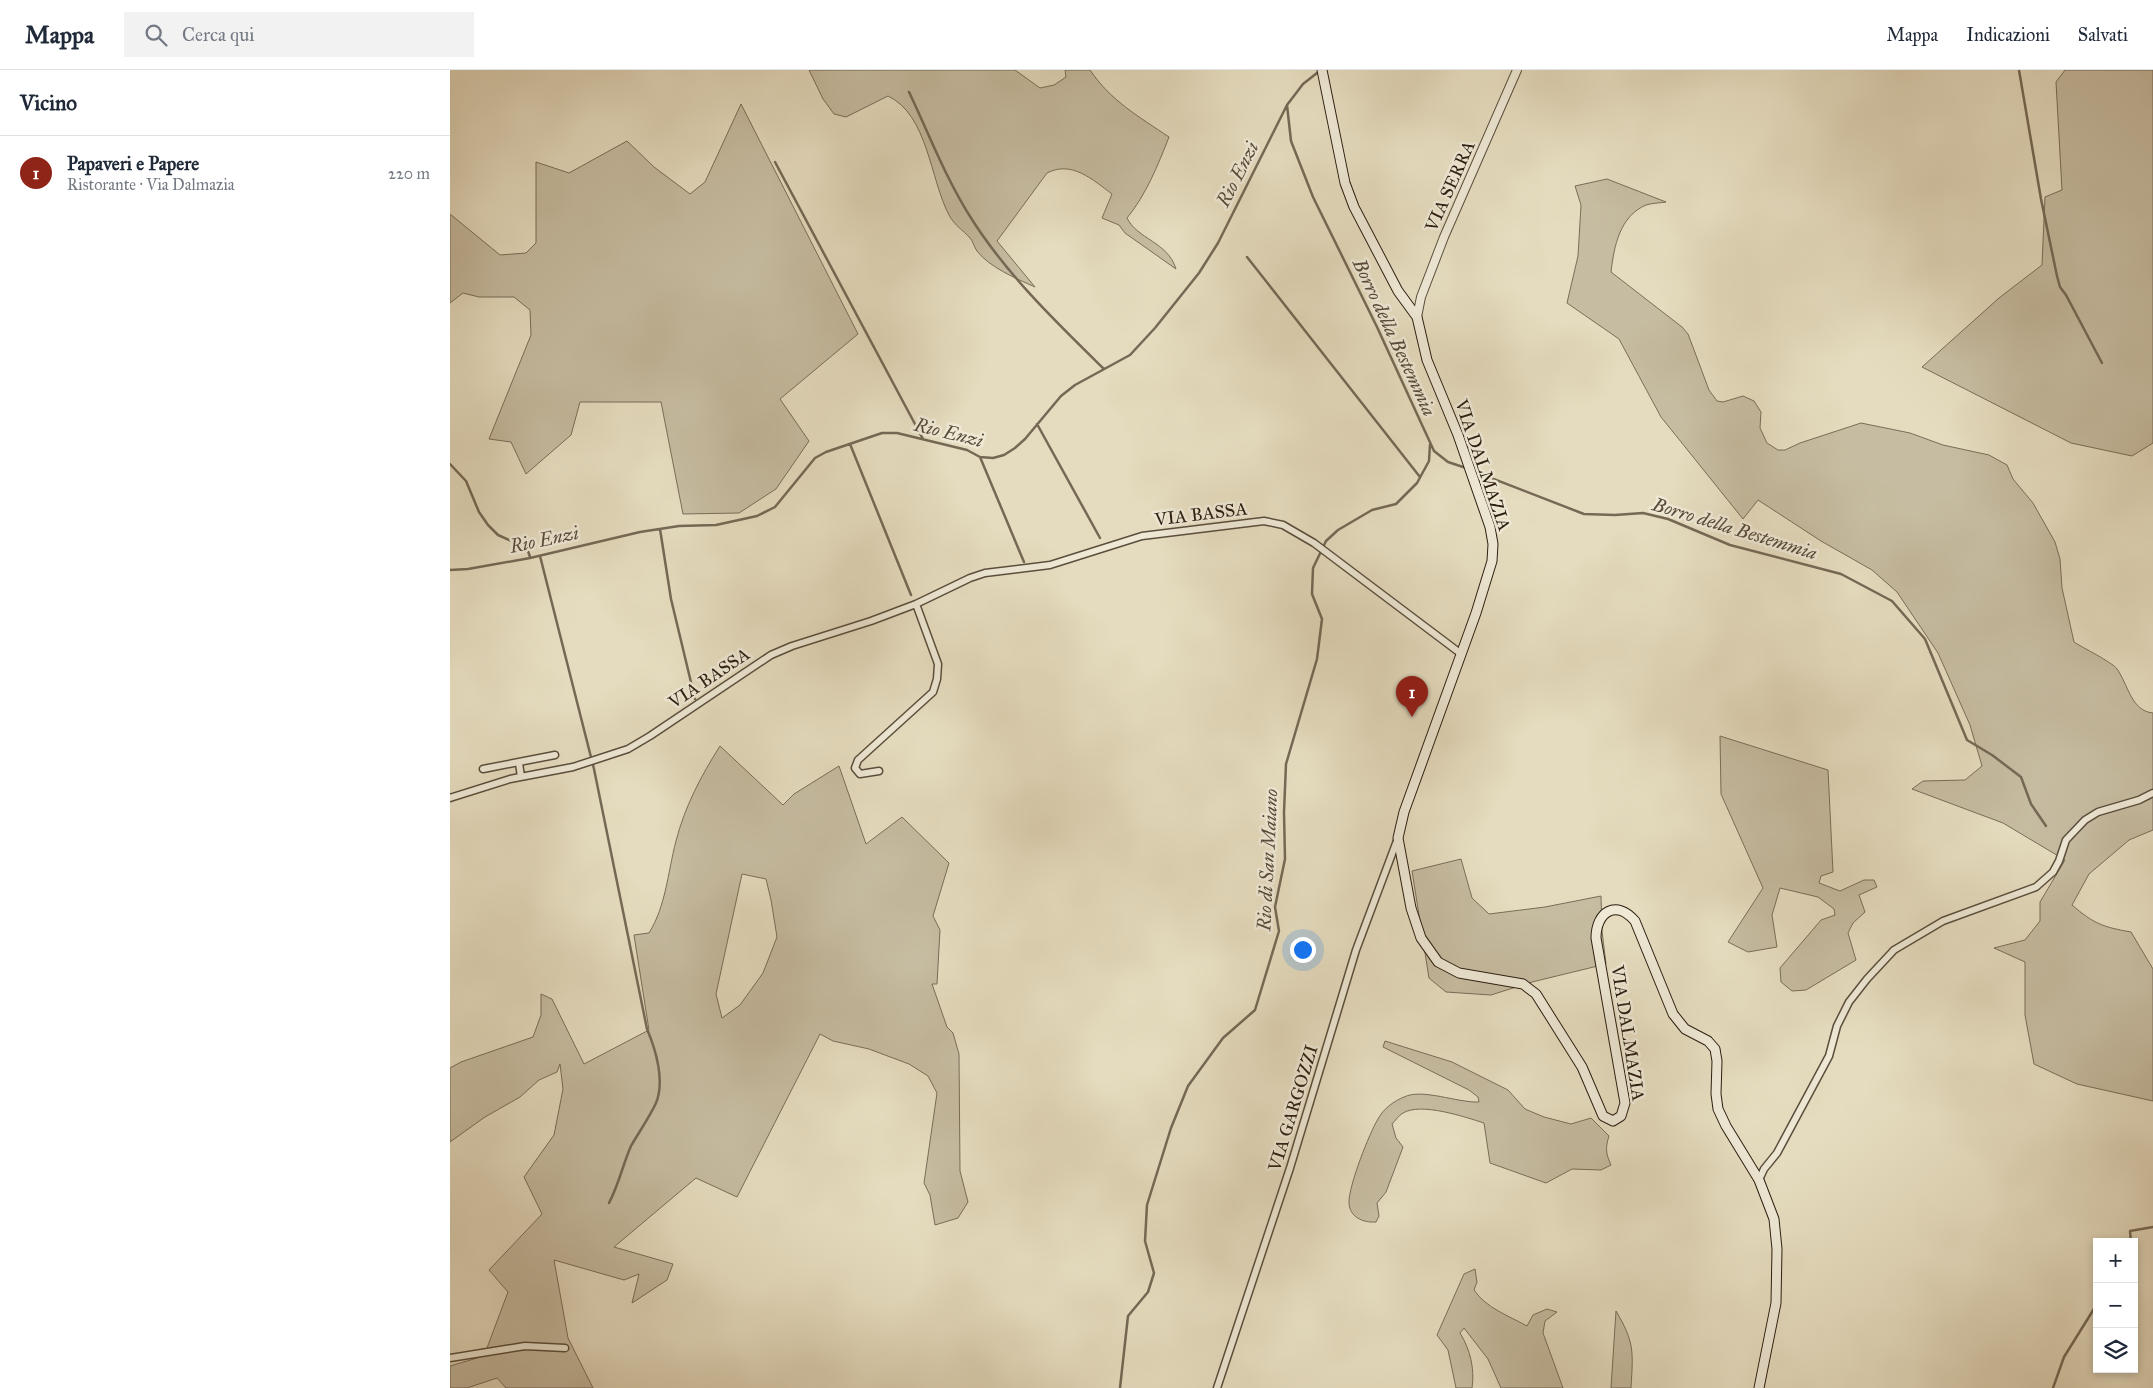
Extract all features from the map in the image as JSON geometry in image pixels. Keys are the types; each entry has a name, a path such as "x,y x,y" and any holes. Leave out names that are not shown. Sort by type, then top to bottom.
{"main road":[{"path":"1322,70 1338,155 1354,207 1398,290 1417,317"},
{"name":"VIA DALMAZIA","path":"1417,317 1427,360 1468,464 1490,527 1493,544 1492,560 1416,772 1398,838 1411,908 1421,938 1438,962 1459,973 1523,984 1536,994 1582,1067 1603,1116 1613,1122 1622,1116 1625,1104 1596,938 1597,924 1606,913 1612,911 1618,910 1630,915 1638,927 1673,1014 1684,1029 1708,1041 1715,1049 1718,1109 1726,1126 1759,1180 1774,1218 1777,1249 1776,1303 1759,1388"}],"street":[{"name":"VIA SERRA","path":"1417,317 1421,297 1444,237 1517,70"},
{"name":"VIA BASSA","path":"450,798 484,786 588,763 628,749 771,655 792,646 871,621 916,604 970,578 985,573 1050,564 1142,536 1264,521 1284,525 1314,543 1460,653"},
{"path":"879,771 860,774 856,768 858,760 932,692 938,679 938,664 916,604"},
{"path":"483,769 555,755"},
{"path":"519,763 521,777"},
{"path":"1759,1180 1764,1168 1781,1146 1829,1056 1837,1026 1849,1002 1866,979 1894,950 1943,921 2036,887 2053,872 2059,862 2066,840 2085,820 2098,812 2139,800 2153,793"},
{"name":"VIA GARGOZZI","path":"1217,1388 1290,1168 1356,950 1398,838"},
{"path":"450,1358 525,1346 565,1348"}],"shaded area":[{"path":"809,70 1015,70 1040,88 1054,85 1066,77 1065,70 1090,70 1116,99 1169,137 1146,190 1127,218 1138,231 1166,253 1176,269 1125,233 1119,225 1102,218 1112,194 1082,173 1065,169 1047,173 997,241 1035,287 1004,272 982,257 971,239 951,219 920,133 912,118 901,105 888,96 846,117 834,114 823,99"},
{"path":"2065,70 2153,70 2153,443 2132,456 2071,443 1922,367 1999,298 2042,265 2045,197 2062,190 2056,82"},
{"path":"741,104 858,334 780,399 809,441 776,489 739,513 683,514 661,402 580,402 571,435 526,474 511,442 489,439 531,335 530,310 514,297 479,297 463,293 450,303 450,214 500,255 526,253 536,243 536,162 569,173 627,141 654,167 690,194 705,182"},
{"path":"1607,179 1666,202 1646,205 1630,216 1620,233 1614,252 1611,272 1682,327 1688,334 1709,390 1717,401 1723,402 1743,396 1754,401 1761,412 1760,428 1767,443 1778,450 1785,450 1800,443 1861,423 1910,433 1943,445 1989,455 2007,465 2013,479 2033,503 2055,542 2060,559 2062,588 2074,642 2114,666 2121,675 2135,702 2146,711 2153,713 2153,830 2129,840 2089,874 2072,905 2099,924 2131,932 2153,969 2153,1101 2077,1084 2034,1064 2025,1015 2025,962 1994,948 2025,940 2040,921 2040,902 2065,860 2003,823 1912,789 1923,781 1965,780 1982,766 1970,725 1938,653 1897,592 1872,570 1821,541 1758,500 1743,519 1661,417 1619,339 1567,303 1578,256 1581,205 1575,186"},
{"path":"1720,736 1828,770 1833,872 1821,876 1819,883 1840,891 1864,880 1874,880 1877,887 1859,895 1865,912 1853,923 1848,933 1856,960 1806,990 1792,991 1781,982 1780,968 1821,920 1835,915 1834,909 1818,897 1780,888 1772,915 1777,947 1748,952 1728,942 1763,888 1721,794"},
{"path":"720,746 783,805 794,794 839,766 866,844 902,817 949,863 933,916 940,930 937,984 932,984 947,1027 953,1033 959,1054 960,1171 968,1202 958,1218 935,1225 930,1195 924,1183 937,1093 928,1076 909,1064 869,1049 833,1041 820,1034 737,1197 696,1178 614,1247 673,1264 667,1280 632,1303 639,1274 624,1280 554,1260 568,1338 593,1388 506,1388 497,1378 467,1388 450,1388 450,1366 484,1356 508,1292 489,1270 542,1214 524,1177 554,1135 563,1089 560,1064 557,1072 539,1080 520,1097 485,1117 450,1142 450,1068 461,1062 533,1037 541,1015 541,994 552,999 584,1064 649,1030 634,935 649,933 655,923 663,900 676,841 684,816 700,780","holes":["742,874 766,879 777,937 763,973 740,1005 722,1018 716,994"]},
{"path":"1461,859 1472,898 1489,914 1545,907 1601,896 1602,931 1606,964 1532,982 1491,995 1446,992 1429,978 1412,871"},
{"path":"1385,1041 1452,1062 1508,1090 1525,1109 1544,1117 1571,1124 1591,1118 1609,1136 1607,1151 1611,1165 1601,1170 1572,1169 1546,1183 1490,1163 1484,1123 1432,1110 1411,1110 1402,1114 1392,1124 1396,1138 1403,1147 1386,1192 1377,1203 1379,1216 1376,1222 1358,1218 1351,1212 1349,1202 1352,1184 1374,1126 1386,1109 1404,1097 1420,1094 1479,1102 1478,1097 1469,1090 1383,1047"},
{"path":"1475,1269 1477,1282 1474,1290 1491,1307 1505,1315 1527,1326 1533,1315 1547,1309 1557,1312 1545,1321 1543,1333 1563,1388 1501,1388 1488,1359 1464,1328 1460,1333 1471,1359 1472,1388 1456,1388 1448,1350 1437,1335 1464,1274"},
{"path":"1616,1311 1630,1340 1632,1356 1631,1388 1611,1388"}],"waterway":[{"path":"2019,70 2041,199 2060,287 2102,363"},
{"name":"Rio Enzi","path":"450,570 468,569 530,558 640,532 679,526 716,525 757,516 775,507 815,458 826,452 882,433 897,433 967,450 980,457 993,458 1004,455 1025,439 1061,396 1075,385 1130,355 1155,328 1199,273 1218,243 1287,105 1303,84 1317,73"},
{"path":"909,92 954,188 985,239 1033,298 1104,369"},
{"name":"Borro della Bestemmia","path":"1287,105 1291,141 1313,197 1377,327 1434,451 1448,462 1466,468"},
{"path":"775,162 923,439"},
{"path":"1247,257 1420,477"},
{"path":"1037,424 1100,538"},
{"path":"850,444 911,595"},
{"name":"Rio di San Maiano","path":"1120,1388 1128,1316 1148,1292 1154,1273 1145,1241 1147,1205 1171,1128 1188,1086 1223,1038 1255,1010 1279,931 1275,907 1285,859 1286,764 1317,659 1322,619 1312,594 1313,568 1326,541 1338,530 1372,510 1396,504 1417,483 1429,461 1430,444"},
{"path":"980,457 1024,562"},
{"path":"450,464 466,481 479,512 488,525 498,535 527,548 530,557"},
{"name":"Borro della Bestemmia","path":"1473,471 1584,514 1615,515 1643,513 1668,519 1730,545 1841,574 1892,601 1925,639 1967,740 1992,755 2021,777 2031,804 2046,826"},
{"path":"660,529 671,599 695,699"},
{"path":"540,556 594,769 647,1029 656,1056 659,1075 660,1085 656,1103 631,1146 609,1203"},
{"path":"2131,1238 2130,1231 2153,1227"},
{"path":"2053,1388 2064,1357 2093,1310"}],"place":[{"name":"Papaveri e Papere","path":"1412,717"}]}
